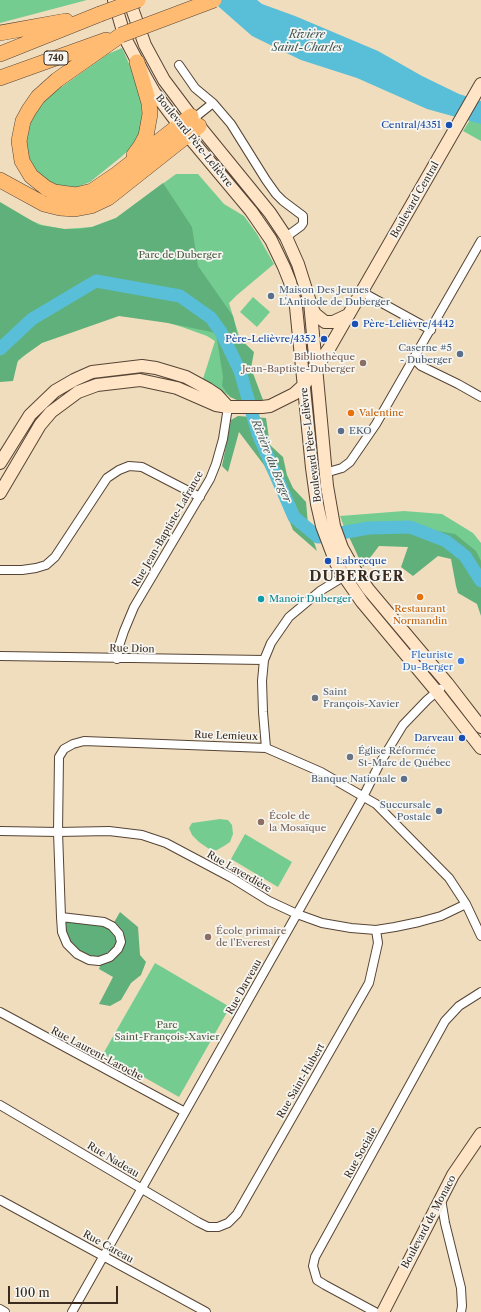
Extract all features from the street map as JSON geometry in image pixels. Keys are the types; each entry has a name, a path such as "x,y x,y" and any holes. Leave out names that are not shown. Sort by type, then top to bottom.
{"highway":[{"name":"740","path":"0,54 138,0"},
{"name":"740","path":"0,78 115,38 214,0"},
{"path":"0,33 100,14"},
{"path":"115,38 57,80 38,97 28,110 23,121 19,141 20,152 26,168 38,182 54,192 76,195 85,193 99,188 117,174 183,130"},
{"path":"117,174 140,146 146,136 149,125 149,103 137,62"},
{"path":"0,180 49,206 75,209 91,206 108,198 194,120"}],"main road":[{"name":"Boulevard Père-Lelièvre","path":"114,0 125,38 154,92 183,130 250,211 271,240 290,282 296,307 312,468 344,576 362,602 437,692 481,748"},
{"name":"Boulevard Père-Lelièvre","path":"129,0 140,33 164,80 194,120 270,213 286,237 298,264 310,302 326,473 327,521"},
{"name":"Boulevard Central","path":"0,493 40,425 51,412 78,392 97,385 140,380 178,388 216,405 234,407 270,406 294,394 304,385 330,347 479,88"},
{"path":"310,302 315,314 325,322 333,322 348,315"},
{"path":"0,463 30,414 55,391 92,372 142,366 156,368 186,377 208,388 234,407"},
{"name":"Boulevard Père-Lelièvre","path":"337,550 447,683 481,727"},
{"name":"Boulevard de Monaco","path":"382,1312 453,1175 481,1134"}],"street":[{"path":"179,65 192,84 231,124 276,194 303,216 303,223 301,226 286,237"},
{"name":"Boulevard Père-Lelièvre","path":"194,120 213,104"},
{"path":"326,473 342,468 350,462 376,424 481,241"},
{"path":"362,292 431,330"},
{"path":"414,360 421,366 481,397"},
{"name":"Rue Jean-Baptiste-Lafrance","path":"117,659 119,646 134,607 210,479 234,407"},
{"path":"0,570 22,570 36,568 46,564 55,557 107,478 119,470 129,466 142,467 200,497"},
{"path":"266,748 262,681 264,660 271,643 289,617 320,591 354,570"},
{"name":"Rue Dion","path":"0,656 117,659 264,660"},
{"name":"Rue Darveau","path":"72,1312 363,797 380,763 403,725 427,700 447,683"},
{"name":"Rue Lemieux","path":"61,917 104,922 108,924 119,934 120,942 118,949 110,957 99,961 89,960 77,954 67,944 62,932 61,917 58,832 59,757 64,749 73,744 84,741 266,748 321,772 376,804 449,878 466,904 481,936"},
{"name":"Rue Laverdière","path":"0,831 110,831 142,835 166,843 232,878 269,901 297,914 322,923 351,928 376,930 418,922 441,916 466,904"},
{"name":"Rue Saint-Hubert","path":"218,1227 228,1223 237,1214 369,983 378,943 376,930"},
{"name":"Rue Sociale","path":"375,1312 317,1280 313,1266 315,1257 446,1021 459,1006 481,992"},
{"name":"Rue Laurent-Laroche","path":"0,1012 185,1112"},
{"name":"Rue Nadeau","path":"0,1105 198,1222 208,1227 218,1227"},
{"path":"441,1198 445,1223 461,1288 461,1312"},
{"name":"Rue Careau","path":"0,1200 206,1312"},
{"path":"0,1309 5,1312"}],"green space":[{"path":"0,0 87,0 0,23"},
{"path":"122,48 141,94 142,113 138,137 131,148 90,182 77,187 64,187 51,184 33,169 26,155 27,127 33,115 49,96 108,54"},
{"path":"470,120 481,122 481,141 463,131"},
{"name":"Parc de Duberger","path":"176,174 198,174 224,204 244,216 257,234 274,264 229,303 239,336 226,341 238,400 202,382 215,341 207,336 182,327 162,321 123,313 37,344 15,364 0,203 42,225 64,229 92,227 116,218"},
{"name":"Parc de Duberger","path":"163,183 192,227 198,266 233,316 238,337 254,352 251,368 263,400 239,401 230,397 222,386 223,377 216,333 168,323 119,316 42,343 18,360 13,381 0,382 0,202 39,225 64,229 79,229 92,227 116,218"},
{"path":"253,297 270,312 257,327 240,312"},
{"path":"238,416 266,418 270,445 283,457 287,475 293,488 306,502 308,524 317,551 293,530 278,493 264,465 239,432 228,472 222,466 231,420"},
{"path":"404,511 442,514 473,533 481,543 481,584 463,559 369,534 348,538 340,516"},
{"path":"392,523 455,534 476,551 481,561 481,616 477,604 458,593 451,559 438,556 413,576 401,567 408,547 379,546 363,567 344,526"},
{"path":"220,819 228,820 232,825 233,834 230,842 217,850 212,851 192,835 189,828 192,823"},
{"path":"245,834 292,862 278,887 231,859"},
{"path":"120,912 138,927 140,955 146,962 141,975 131,983 121,1000 110,1006 99,1004 113,977 99,969 101,963 124,944 113,924"},
{"path":"66,921 103,926 109,929 118,940 115,947 101,957 80,952 69,942 65,932"},
{"name":"Parc Saint-François-Xavier","path":"155,963 230,1007 179,1097 103,1054"}],"water":[{"name":"Rivière Saint-Charles","path":"211,0 257,0 262,4 295,16 378,51 422,76 459,94 481,101 481,124 427,109 357,78 301,60 252,36"}],"waterway":[{"name":"Rivière du Berger","path":"0,349 32,319 96,281 180,296 211,318 221,332 240,371 258,434 294,517 318,537 369,528 410,527 446,541 465,556 481,581"}],"place":[{"name":"Central/4351","path":"449,125"},
{"name":"Maison Des Jeunes L'Antitode de Duberger","path":"271,296"},
{"name":"Père-Lelièvre/4442","path":"355,324"},
{"name":"Père-Lelièvre/4352","path":"324,339"},
{"name":"Caserne #5 - Duberger","path":"460,354"},
{"name":"Bibliothèque Jean-Baptiste-Duberger","path":"363,363"},
{"name":"Valentine","path":"351,413"},
{"name":"EKO","path":"341,431"},
{"name":"Labrecque","path":"328,561"},
{"name":"Restaurant Normandin","path":"420,597"},
{"name":"Manoir Duberger","path":"261,599"},
{"name":"Fleuriste Du-Berger","path":"461,661"},
{"name":"Saint François-Xavier","path":"315,698"},
{"name":"Darveau","path":"462,738"},
{"name":"Église Réformée St-Marc de Québec","path":"350,757"},
{"name":"Banque Nationale","path":"404,779"},
{"name":"Succursale Postale","path":"439,811"},
{"name":"École de la Mosaïque","path":"261,822"},
{"name":"École primaire de l'Everest","path":"208,937"}],"district":[{"name":"DUBERGER","path":"357,577"}]}
